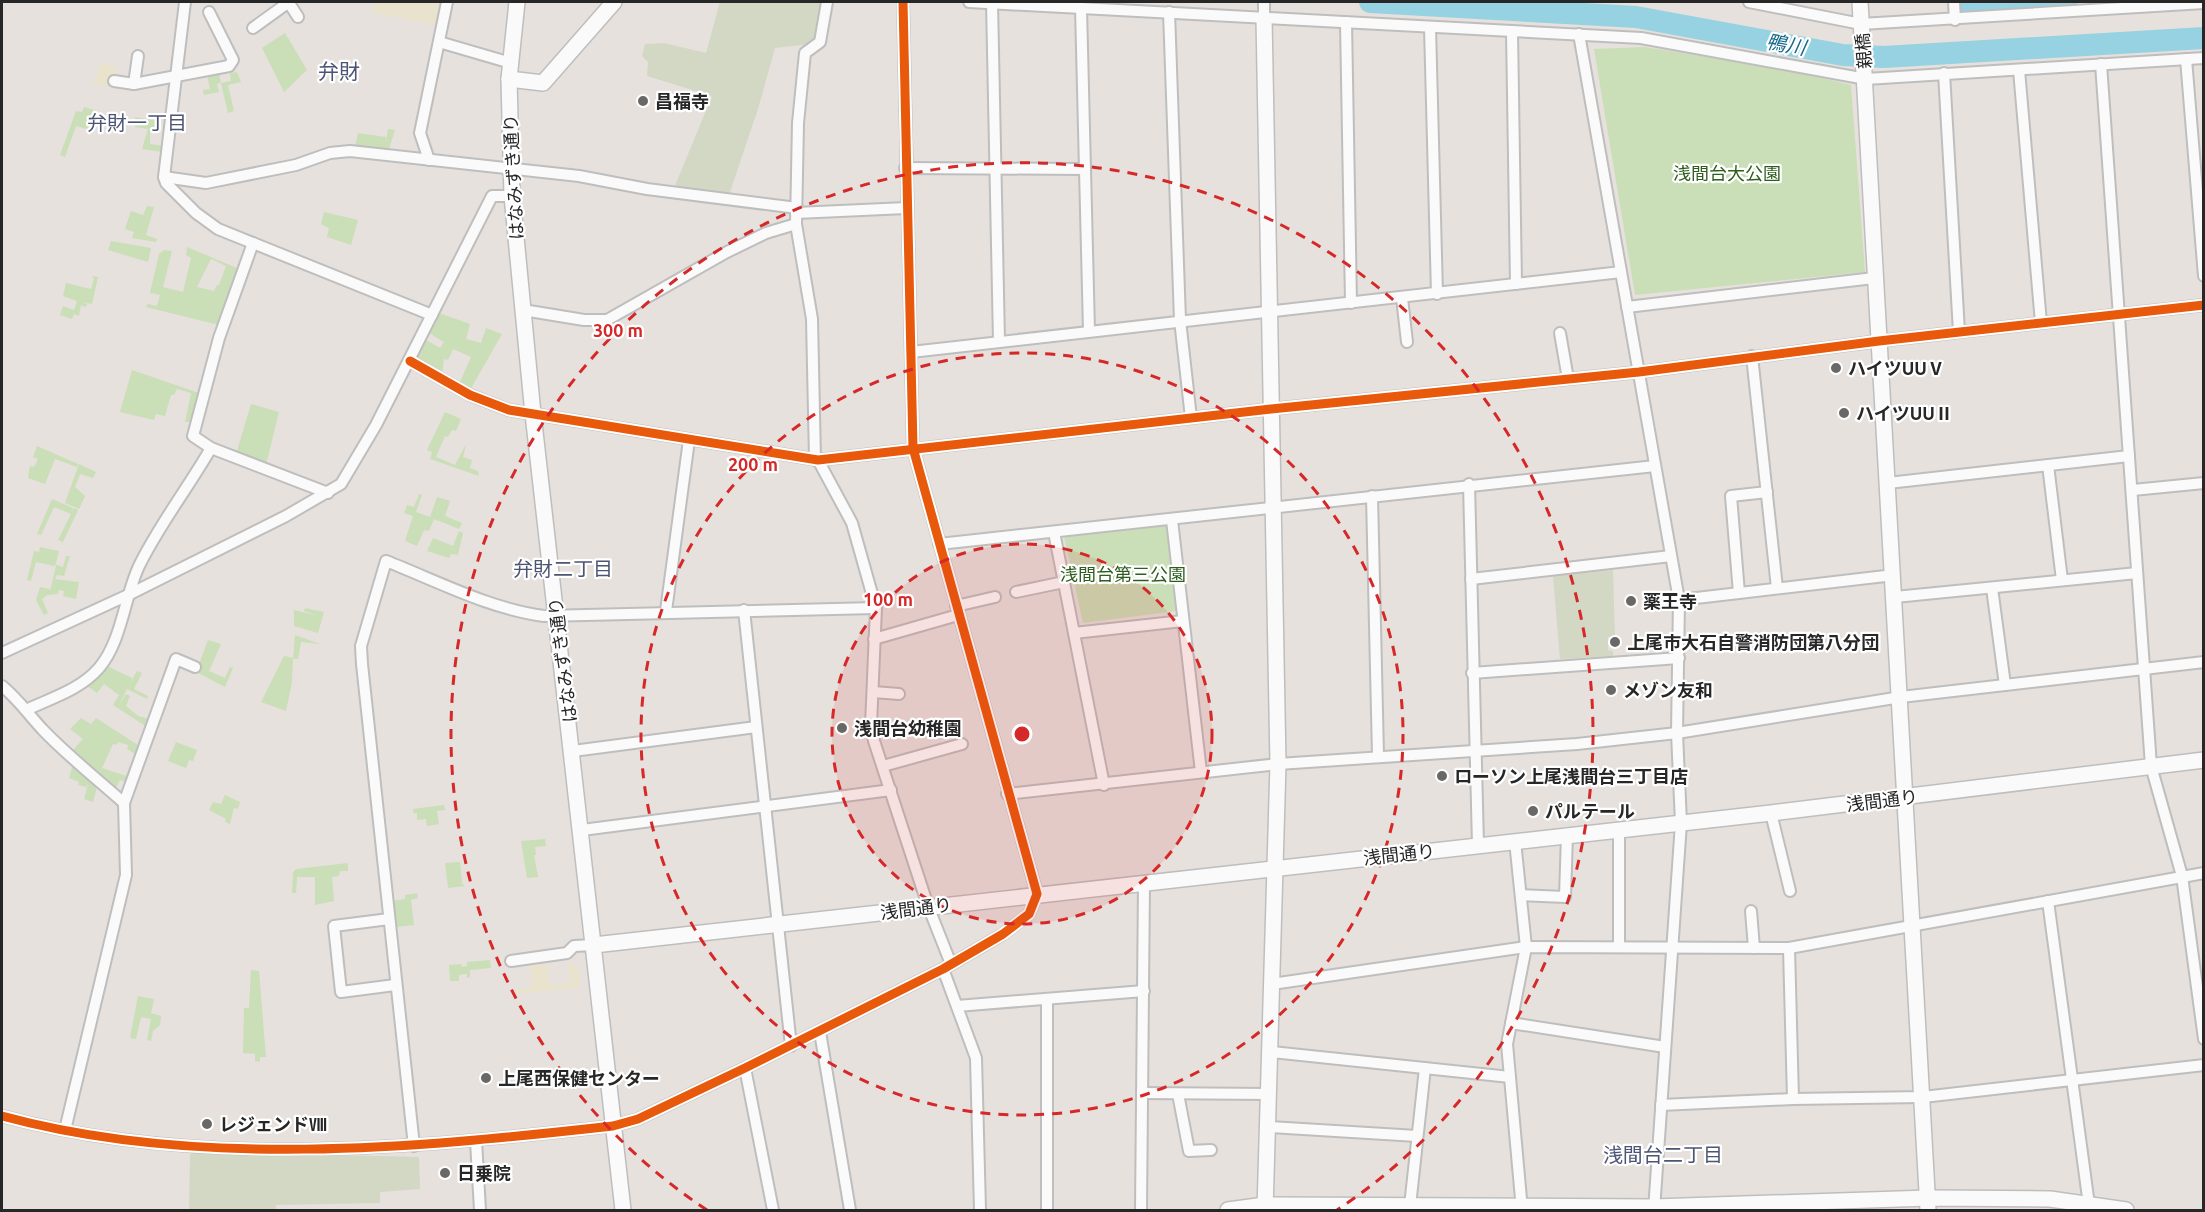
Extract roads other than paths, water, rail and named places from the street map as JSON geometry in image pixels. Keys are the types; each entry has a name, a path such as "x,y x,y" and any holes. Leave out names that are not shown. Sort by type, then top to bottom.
{"street":[{"path":"185,2 164,177 171,189 196,213 218,229 432,315"},
{"path":"253,28 289,2 298,16"},
{"path":"429,160 420,133 447,2"},
{"name":"はなみずき通り","path":"517,2 508,79 512,196 533,414 558,615 623,1210"},
{"path":"508,79 543,84 614,2"},
{"path":"827,2 820,42 806,52 798,123 796,215 812,319 817,460 852,523 876,608 871,725 947,967 957,1006 976,1058 980,1210"},
{"path":"2,1116 65,1130 186,1146 414,1146 613,1126 638,1119 820,1032 947,967 1003,934 1029,914 1037,894 1007,794 913,448 903,2"},
{"path":"969,2 1641,38 1866,79 2204,58"},
{"path":"992,2 999,342"},
{"path":"1264,2 1278,764 1272,1052 1265,1208"},
{"path":"1756,2 1861,24 1955,20 2116,6 2201,2"},
{"name":"親橋","path":"1860,2 1928,1204"},
{"path":"1954,2 1955,20"},
{"path":"1081,8 1089,331"},
{"path":"114,81 134,84 229,66 233,60 209,12"},
{"path":"1169,12 1180,320 1191,418"},
{"path":"1346,22 1352,303"},
{"path":"1430,27 1437,294"},
{"path":"1512,31 1516,284"},
{"path":"1579,34 1679,600 1677,734 1681,823 1654,1209"},
{"path":"439,42 511,63"},
{"path":"134,84 138,56"},
{"path":"2186,59 2204,276"},
{"path":"2102,64 2151,766 2182,876 2204,1039"},
{"path":"2019,70 2041,323"},
{"path":"1944,73 1959,332"},
{"path":"164,177 206,183 296,165 330,153 350,151 579,176 796,215 906,208"},
{"path":"905,168 1085,169"},
{"path":"2,653 128,595 328,493 341,484 410,361 492,196 512,196"},
{"path":"523,310 584,320 607,321 726,252 766,233 796,215"},
{"path":"253,243 219,338 193,436 211,448 328,493"},
{"path":"911,352 1621,272"},
{"path":"1628,307 1874,278"},
{"path":"1402,298 1407,342"},
{"path":"410,361 470,395 509,410 595,422 689,440 817,460 1271,408 1639,372 1752,356 2204,305"},
{"path":"1560,333 1568,379"},
{"path":"1752,356 1777,588"},
{"path":"666,611 689,440"},
{"path":"28,710 83,684 100,668 112,645 128,595 150,544 183,496 211,448"},
{"path":"1888,483 2129,456"},
{"path":"2048,465 2062,580"},
{"path":"939,544 1172,520 1470,484 1655,466"},
{"path":"2133,490 2204,483"},
{"path":"1470,484 1472,673 1478,845"},
{"path":"1739,593 1731,496 1767,492"},
{"path":"1372,496 1378,755"},
{"path":"1172,520 1201,772"},
{"path":"1054,532 1104,785"},
{"path":"1471,579 1671,556"},
{"path":"414,1146 395,985 361,646 386,561 526,614 876,608"},
{"path":"1895,597 2137,573"},
{"path":"1679,600 1894,574"},
{"path":"1016,592 1064,582"},
{"path":"1992,588 2005,684"},
{"path":"874,639 995,597"},
{"path":"744,610 791,1046"},
{"path":"1074,633 1183,621"},
{"path":"1472,673 1679,658"},
{"path":"65,1130 126,875 124,803 176,660 195,667"},
{"path":"1007,794 1378,755 1577,744 1677,734 1901,697 2204,662"},
{"path":"2,686 28,710 41,728 124,803"},
{"path":"873,692 899,694"},
{"path":"573,751 756,728"},
{"path":"883,766 962,744"},
{"name":"浅間通り","path":"594,945 1771,813 2204,760"},
{"path":"582,830 891,790"},
{"path":"1771,813 1790,891"},
{"path":"1619,830 1619,947"},
{"path":"1521,895 1565,897 1567,835"},
{"path":"1515,841 1526,947 1508,1044 1522,1208"},
{"path":"1272,984 1526,947 1789,948 2204,873"},
{"path":"1141,1210 1144,883"},
{"path":"2048,901 2089,1205"},
{"path":"1751,911 1754,948"},
{"path":"389,919 334,926 342,992 395,985"},
{"path":"511,961 567,953 574,946 594,945"},
{"path":"1789,948 1793,1099"},
{"path":"957,1006 1144,991"},
{"path":"1047,999 1047,1210"},
{"path":"1511,1023 1665,1047"},
{"path":"820,1032 850,1210"},
{"path":"1272,1052 1510,1077"},
{"path":"1661,1105 1793,1099 1923,1098 2204,1065"},
{"path":"745,1068 773,1210"},
{"path":"1410,1206 1425,1068"},
{"path":"1142,1094 1270,1094"},
{"path":"1178,1094 1189,1151 1211,1150"},
{"path":"1269,1127 1417,1136"},
{"path":"476,1141 480,1210"},
{"path":"1228,1210 1410,1206 1654,1209 1928,1204 2050,1199 2126,1210"}],"water":[{"path":"1959,2 2078,2 2078,6 1968,15 1960,10"}],"waterway":[{"name":"鴨川","path":"1370,2 1636,17 1843,55 1884,57 2204,38"}],"place":[{"name":"昌福寺","path":"643,101"},
{"name":"ハイツUUⅤ","path":"1836,368"},
{"name":"ハイツUUⅡ","path":"1844,413"},
{"name":"薬王寺","path":"1631,601"},
{"name":"上尾市大石自警消防団第八分団","path":"1615,642"},
{"name":"メゾン友和","path":"1611,690"},
{"name":"浅間台幼稚園","path":"842,728"},
{"name":"ローソン上尾浅間台三丁目店","path":"1442,776"},
{"name":"パルテール","path":"1533,811"},
{"name":"上尾西保健センター","path":"486,1078"},
{"name":"レジェンドⅧ","path":"207,1124"},
{"name":"日乗院","path":"445,1173"}],"district":[{"name":"弁財","path":"339,71"},
{"name":"弁財一丁目","path":"137,122"},
{"name":"弁財二丁目","path":"563,568"},
{"name":"浅間台二丁目","path":"1663,1154"}],"park label":[{"name":"浅間台大公園","path":"1727,173"},
{"name":"浅間台第三公園","path":"1123,574"}]}
